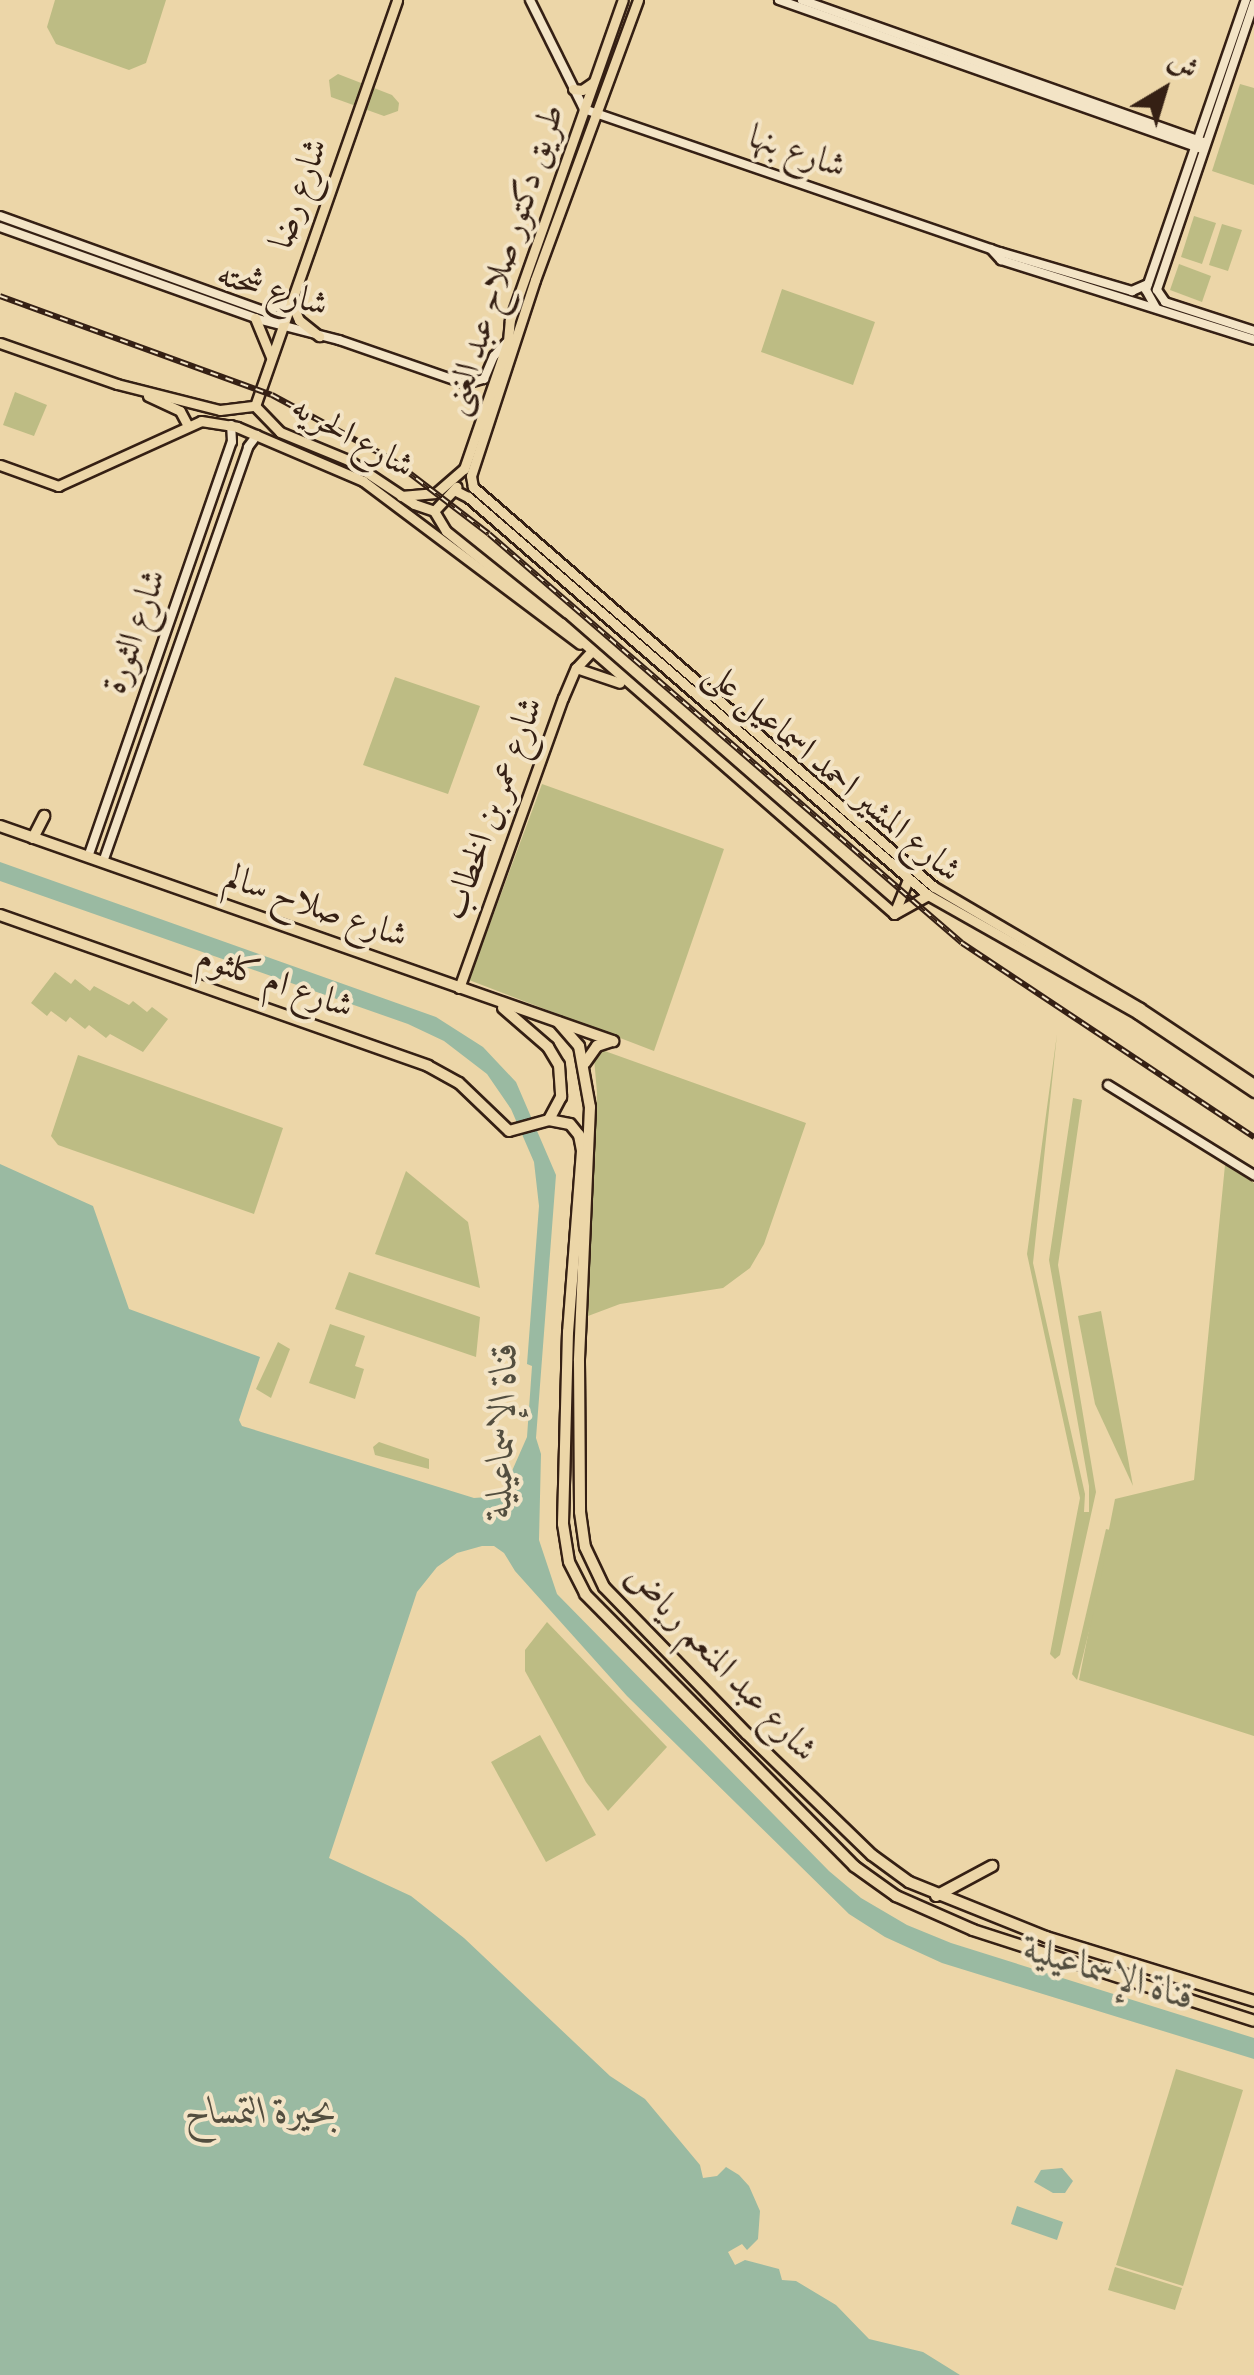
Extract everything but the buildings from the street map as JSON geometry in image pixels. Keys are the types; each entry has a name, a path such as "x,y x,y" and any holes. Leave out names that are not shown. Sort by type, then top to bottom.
{"highway":[{"path":"33,838 44,816"},
{"name":"شارع صلاح سالم","path":"0,826 613,1041 591,1052 584,1067"},
{"name":"شارع ام كلثوم","path":"0,916 428,1066 459,1083 504,1128 514,1132 548,1120"},
{"path":"494,1001 527,1027 559,1065 561,1096 548,1120"},
{"name":"شارع عبد المنعم رياض","path":"558,1022 574,1037 584,1067 591,1150 579,1361 580,1512 585,1547 597,1576 620,1608 884,1865 936,1896 1101,1954 1254,2001"},
{"name":"شارع عبد المنعم رياض","path":"548,1120 570,1124 582,1142 568,1332 562,1506 566,1549 580,1586 854,1866 896,1896 973,1930 1254,2022"},
{"path":"580,1586 597,1576"},
{"path":"734,1747 747,1734"},
{"path":"936,1896 992,1866"},
{"path":"1096,1970 1101,1954"},
{"path":"1216,2009 1222,1990"}],"main road":[{"name":"شارع رضا","path":"255,406 397,0"},
{"path":"530,0 584,108"},
{"name":"طريق دكتور صلاح عبد الغنى","path":"401,496 436,494 464,468 508,340 510,320 624,0"},
{"name":"طريق دكتور صلاح عبد الغنى","path":"476,490 472,476 638,0"},
{"path":"779,0 1200,145"},
{"path":"802,0 1200,145"},
{"path":"1246,0 1157,290 1165,302 1254,331"},
{"path":"1156,308 1147,296 1148,284 1254,2"},
{"path":"573,89 582,90 593,82"},
{"name":"شارع بنها","path":"584,108 991,249 1138,292"},
{"name":"شارع شحته","path":"0,216 282,327 470,385 484,379 494,356 508,340"},
{"name":"شارع شحته","path":"0,227 260,317 291,302"},
{"name":"شارع بنها","path":"991,249 1001,260 1254,340"},
{"path":"1138,302 1143,297 1138,292 1148,284"},
{"path":"291,302 299,320 319,336"},
{"path":"260,317 271,358"},
{"name":"شارع الحريه","path":"0,343 128,388 224,411 255,406 278,437"},
{"path":"0,466 58,486 188,426 176,408 128,388"},
{"name":"شارع الحريه","path":"188,426 201,421 231,425 278,437 362,468 401,496 434,511 441,527 561,623 580,644"},
{"name":"شارع الثورة","path":"88,857 232,442 231,425"},
{"name":"شارع الثورة","path":"102,862 248,447 258,434"},
{"path":"232,442 242,441 248,447"},
{"name":"شارع الحريه","path":"319,454 374,489 580,644 894,914"},
{"path":"434,511 454,490 464,468"},
{"name":"شارع المشير احمد اسماعيل على","path":"454,490 928,894 1132,1007"},
{"name":"شارع المشير احمد اسماعيل على","path":"476,490 925,880 1254,1084"},
{"name":"شارع عمر بن الخطاب","path":"459,988 576,668 590,653"},
{"path":"576,668 628,686"},
{"path":"93,842 99,850 108,846"},
{"path":"894,914 908,878"},
{"path":"894,914 928,894"},
{"name":"شارع المشير احمد اسماعيل على","path":"1218,1063 1254,1092"},
{"path":"1108,1086 1254,1175"}],"shaded area":[{"path":"55,0 166,0 146,63 129,70 56,44 47,27"},
{"path":"338,74 392,95 399,103 398,111 384,116 331,97 329,80"},
{"path":"1240,84 1254,88 1254,185 1212,171"},
{"path":"1194,216 1216,223 1202,264 1181,257"},
{"path":"1222,224 1242,230 1228,271 1209,265"},
{"path":"1179,264 1211,276 1202,302 1170,290"},
{"path":"782,289 875,322 853,385 761,352"},
{"path":"15,392 47,405 34,436 3,425"},
{"path":"395,677 480,706 448,794 363,765"},
{"path":"542,784 724,849 654,1051 469,980"},
{"path":"55,972 71,984 75,979 90,991 94,986 129,1005 133,1001 147,1012 152,1007 168,1019 143,1052 110,1034 106,1038 89,1025 85,1029 70,1017 66,1022 51,1011 47,1016 31,1003"},
{"path":"1057,1034 1033,1263 1085,1494 1084,1512 1089,1512 1089,1486 1049,1260 1073,1098 1082,1100 1058,1265 1096,1492 1060,1655 1055,1659 1050,1654 1080,1498 1027,1254"},
{"path":"602,1050 806,1123 764,1244 750,1268 723,1288 620,1304 588,1316 597,1093 594,1058"},
{"path":"78,1055 283,1128 254,1214 58,1145 51,1136"},
{"path":"1225,1165 1254,1183 1254,1736 1079,1680 1115,1499 1194,1480"},
{"path":"406,1171 468,1222 480,1288 375,1254"},
{"path":"349,1272 480,1317 476,1357 335,1309"},
{"path":"1101,1311 1133,1486 1095,1404 1078,1316"},
{"path":"330,1324 365,1336 355,1366 364,1369 355,1399 309,1383"},
{"path":"278,1342 290,1349 271,1398 256,1389"},
{"path":"379,1442 429,1459 429,1469 375,1455 373,1447"},
{"path":"1106,1529 1110,1530 1096,1603 1077,1680 1072,1674"},
{"path":"547,1622 667,1747 608,1811 586,1782 525,1671 525,1650"},
{"path":"540,1735 596,1835 546,1862 491,1762"},
{"path":"1176,2069 1243,2090 1183,2286 1116,2265"},
{"path":"1115,2267 1182,2288 1175,2310 1108,2290"}],"water":[{"name":"بحيرة التمساح","path":"0,862 436,1017 483,1047 516,1082 556,1175 536,1438 541,1454 539,1540 557,1594 829,1871 861,1898 907,1925 951,1943 1254,2038 1254,2059 942,1963 885,1937 849,1914 627,1696 515,1571 504,1553 494,1546 482,1546 457,1553 437,1567 417,1592 329,1858 411,1896 464,1938 610,2076 645,2099 700,2165 703,2178 717,2176 726,2167 739,2175 749,2186 760,2211 758,2239 747,2250 742,2244 728,2252 735,2265 745,2260 779,2269 782,2280 796,2281 836,2305 869,2339 923,2352 960,2375 0,2375 0,1164 93,1206 129,1309 260,1357 239,1420 242,1426 474,1498 501,1496 527,1437 532,1366 527,1364 539,1206 534,1162 511,1109 487,1074 444,1041 408,1024 0,881"},
{"path":"1062,2168 1073,2181 1065,2193 1053,2193 1034,2182 1041,2170"},
{"path":"1017,2206 1063,2222 1057,2240 1011,2224"}],"railway":[{"path":"0,296 272,395 391,459 489,534 962,943 1254,1137"}],"water label":[{"name":"قناة الإسماعيلية","path":"504,1430"},
{"name":"قناة الإسماعيلية","path":"1109,1975"}]}
